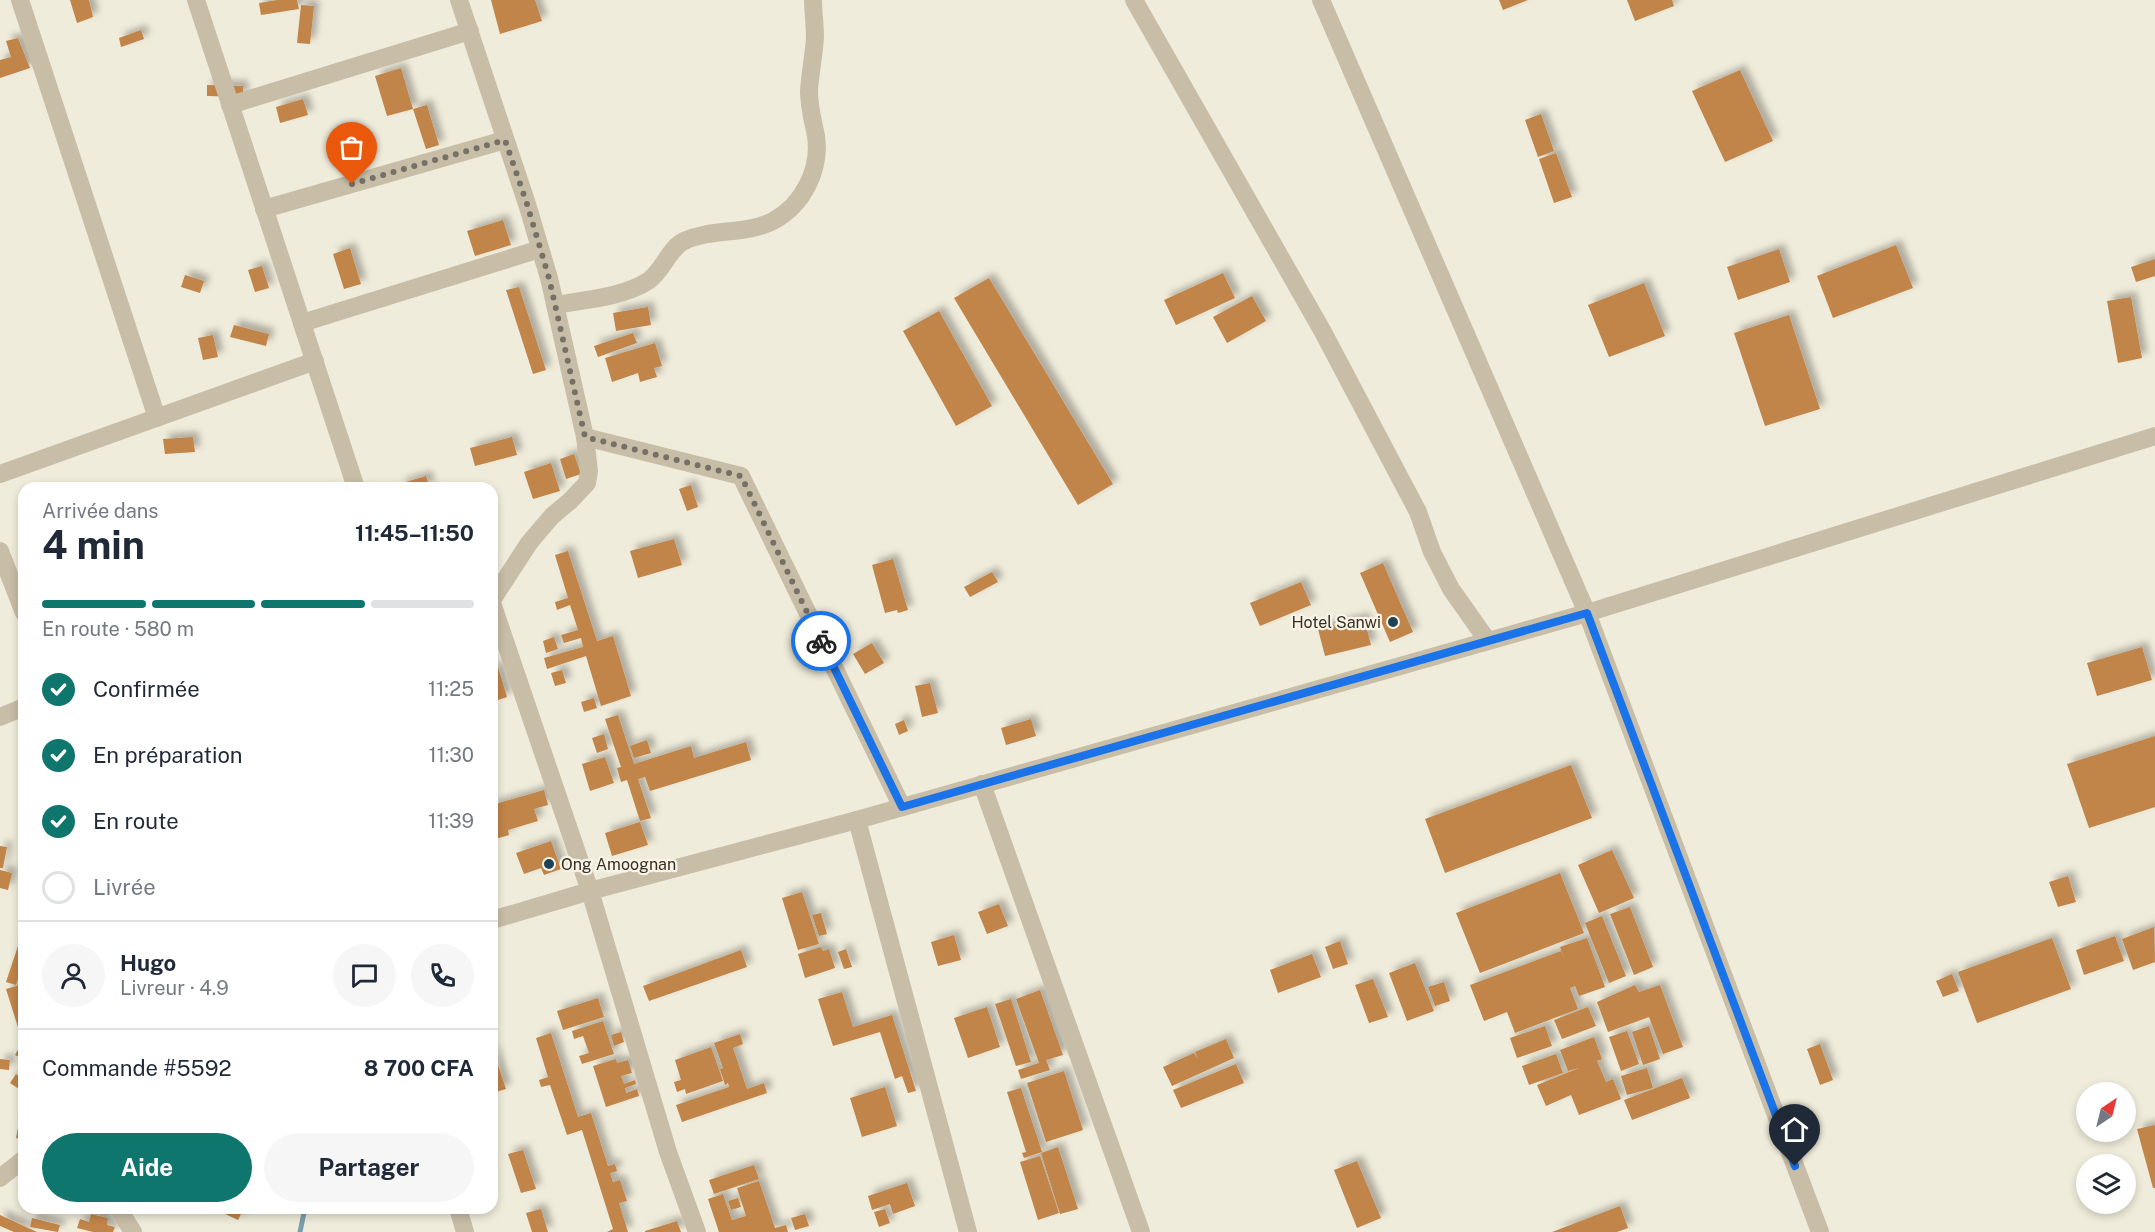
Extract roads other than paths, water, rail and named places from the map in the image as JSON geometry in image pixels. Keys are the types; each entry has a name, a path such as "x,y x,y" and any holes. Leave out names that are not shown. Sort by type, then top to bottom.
{"street":[{"path":"20,0 158,418"},
{"path":"196,0 354,482"},
{"path":"459,0 540,249 585,437 589,471 587,483 552,516 529,543 498,592"},
{"path":"555,305 611,295 636,287 649,281 665,265 673,250 682,242 700,235 754,227 774,220 802,197 816,162 816,138 810,113 809,92 815,38 813,0"},
{"path":"1134,0 1323,332 1418,512 1432,552 1451,589 1487,640"},
{"path":"1321,0 1587,613 1820,1232"},
{"path":"230,105 470,31"},
{"path":"264,209 505,140"},
{"path":"302,324 540,249"},
{"path":"0,474 315,361"},
{"path":"498,918 590,891 857,820 1587,613 2155,436"},
{"path":"585,437 741,476 902,807"},
{"path":"0,550 18,597"},
{"path":"498,620 590,891 668,1152 697,1232"},
{"path":"0,717 18,710"},
{"path":"982,784 1141,1232"},
{"path":"857,820 968,1232"},
{"path":"0,1178 18,1164"},
{"path":"122,1214 133,1232"},
{"path":"460,1214 465,1232"}],"waterway":[{"path":"300,1232 304,1214"}],"place":[{"name":"Hotel Sanwi","path":"1393,622"},
{"name":"Ong Amoognan","path":"549,864"}]}
